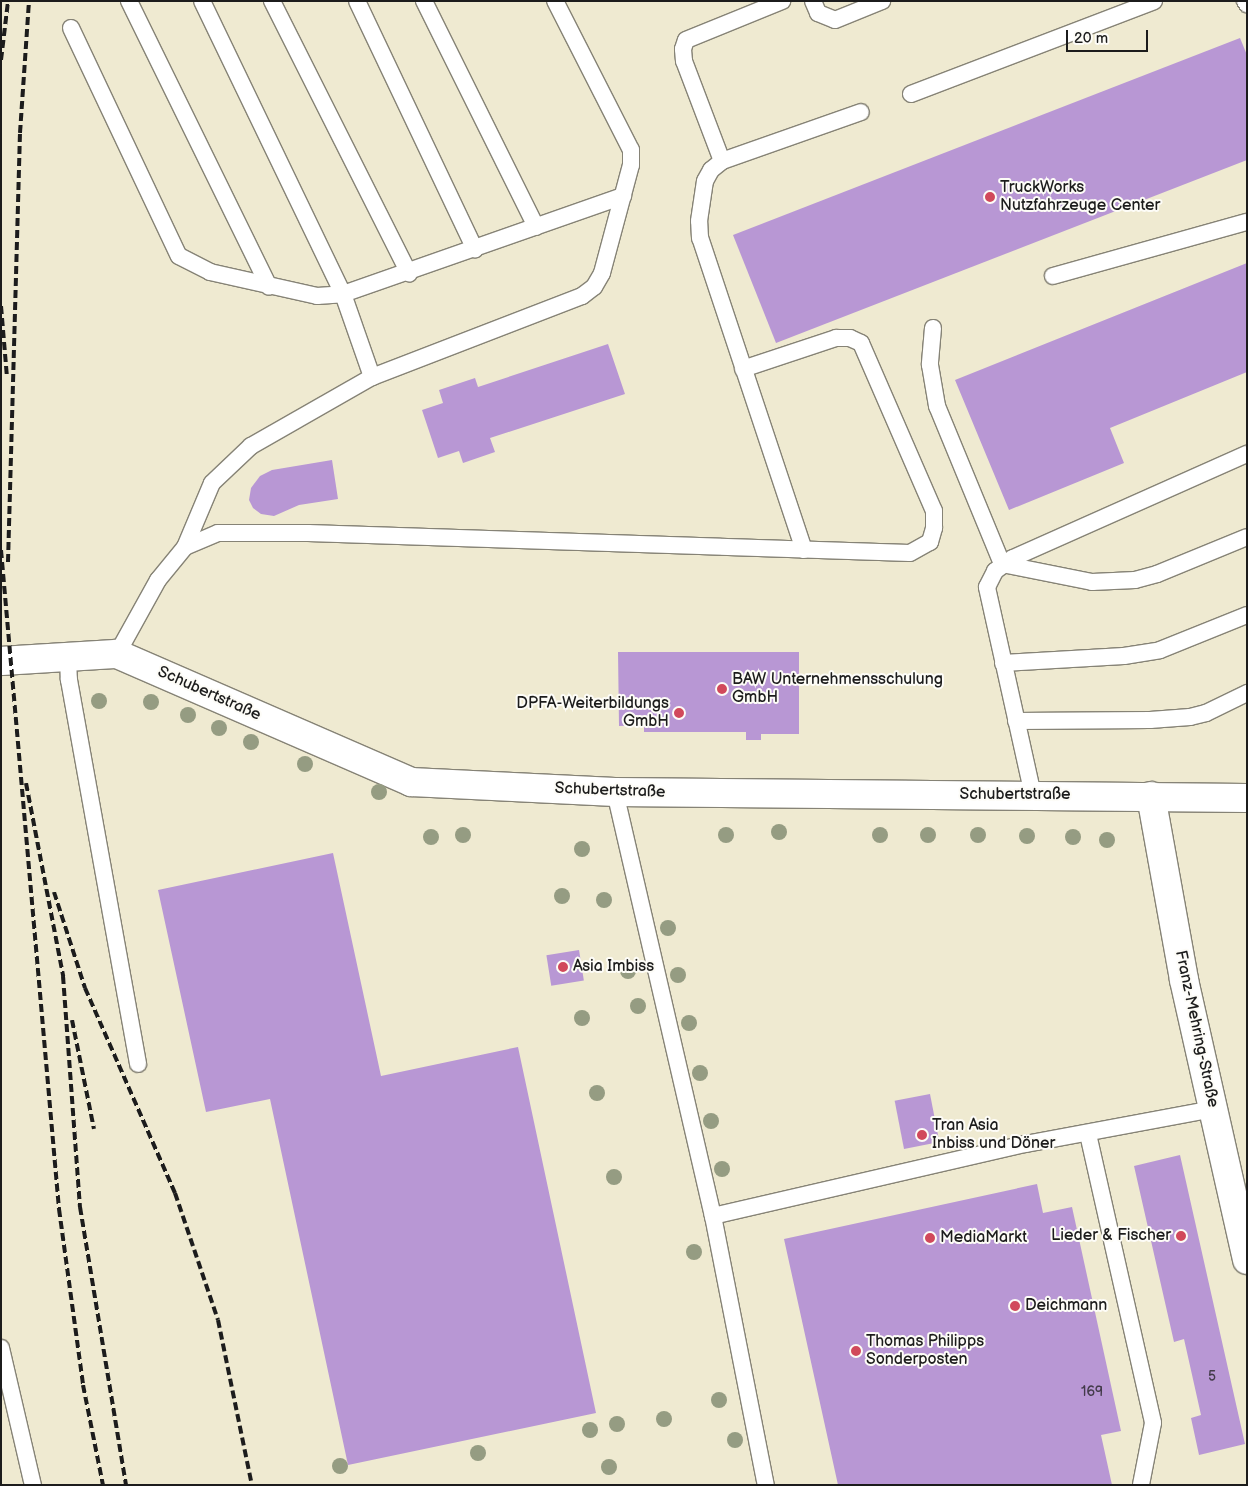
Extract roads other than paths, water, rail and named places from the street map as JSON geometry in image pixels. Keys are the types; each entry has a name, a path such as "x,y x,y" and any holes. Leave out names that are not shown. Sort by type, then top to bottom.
{"street":[{"name":"Schubertstraße","path":"1,661 117,654 411,782 615,792 1247,798"},
{"name":"Franz-Mehring-Straße","path":"1151,796 1184,980 1247,1260"}],"lane":[{"path":"129,1 269,287"},
{"path":"202,1 343,294 372,377"},
{"path":"272,1 409,273"},
{"path":"357,1 475,249"},
{"path":"424,1 536,227"},
{"path":"117,654 158,580 186,547 212,483 245,452 372,377 582,296 594,287 602,273 623,196 631,165 630,150 555,1"},
{"path":"722,162 684,61 683,49 686,40 782,1"},
{"path":"813,1 818,13 835,20 882,1"},
{"path":"911,94 1154,1"},
{"path":"71,28 179,256 210,272 269,287 317,296 343,294 409,273 623,196"},
{"path":"804,550 700,238 704,181 711,170 722,162 861,112"},
{"path":"1053,276 1247,222"},
{"path":"933,328 930,365 937,406 1002,564"},
{"path":"186,547 218,533 308,533 910,553 930,542 934,528 934,511 861,343 850,338 836,338 744,369"},
{"path":"1032,795 987,587 1002,564 1247,454"},
{"path":"1002,564 1092,582 1135,580 1157,574 1247,536"},
{"path":"1003,663 1124,656 1160,650 1247,615"},
{"path":"68,656 69,680 138,1064"},
{"path":"1016,721 1150,720 1190,717 1206,713 1247,693"},
{"path":"615,792 713,1216 766,1485"},
{"path":"713,1216 897,1172 1212,1109"},
{"path":"1088,1134 1153,1423 1142,1485"},
{"path":"1,1348 33,1485"}],"railway":[{"path":"1,60 8,1"},
{"path":"8,562 20,133 29,1"},
{"path":"1,306 7,378"},
{"path":"1,550 59,1209 83,1385 103,1485"},
{"path":"26,783 63,976 80,1207 126,1485"},
{"path":"54,892 85,988 175,1193 218,1320 252,1485"},
{"path":"72,1020 94,1129"}],"place":[{"name":"TruckWorks Nutzfahrzeuge Center","path":"990,197"},
{"name":"BAW Unternehmensschulung GmbH","path":"722,689"},
{"name":"DPFA-Weiterbildungs GmbH","path":"679,713"},
{"name":"Asia Imbiss","path":"563,967"},
{"name":"Tran Asia Inbiss und Döner","path":"922,1135"},
{"name":"Lieder & Fischer","path":"1181,1236"},
{"name":"MediaMarkt","path":"930,1238"},
{"name":"Deichmann","path":"1015,1306"},
{"name":"Thomas Philipps Sonderposten","path":"856,1351"}]}
